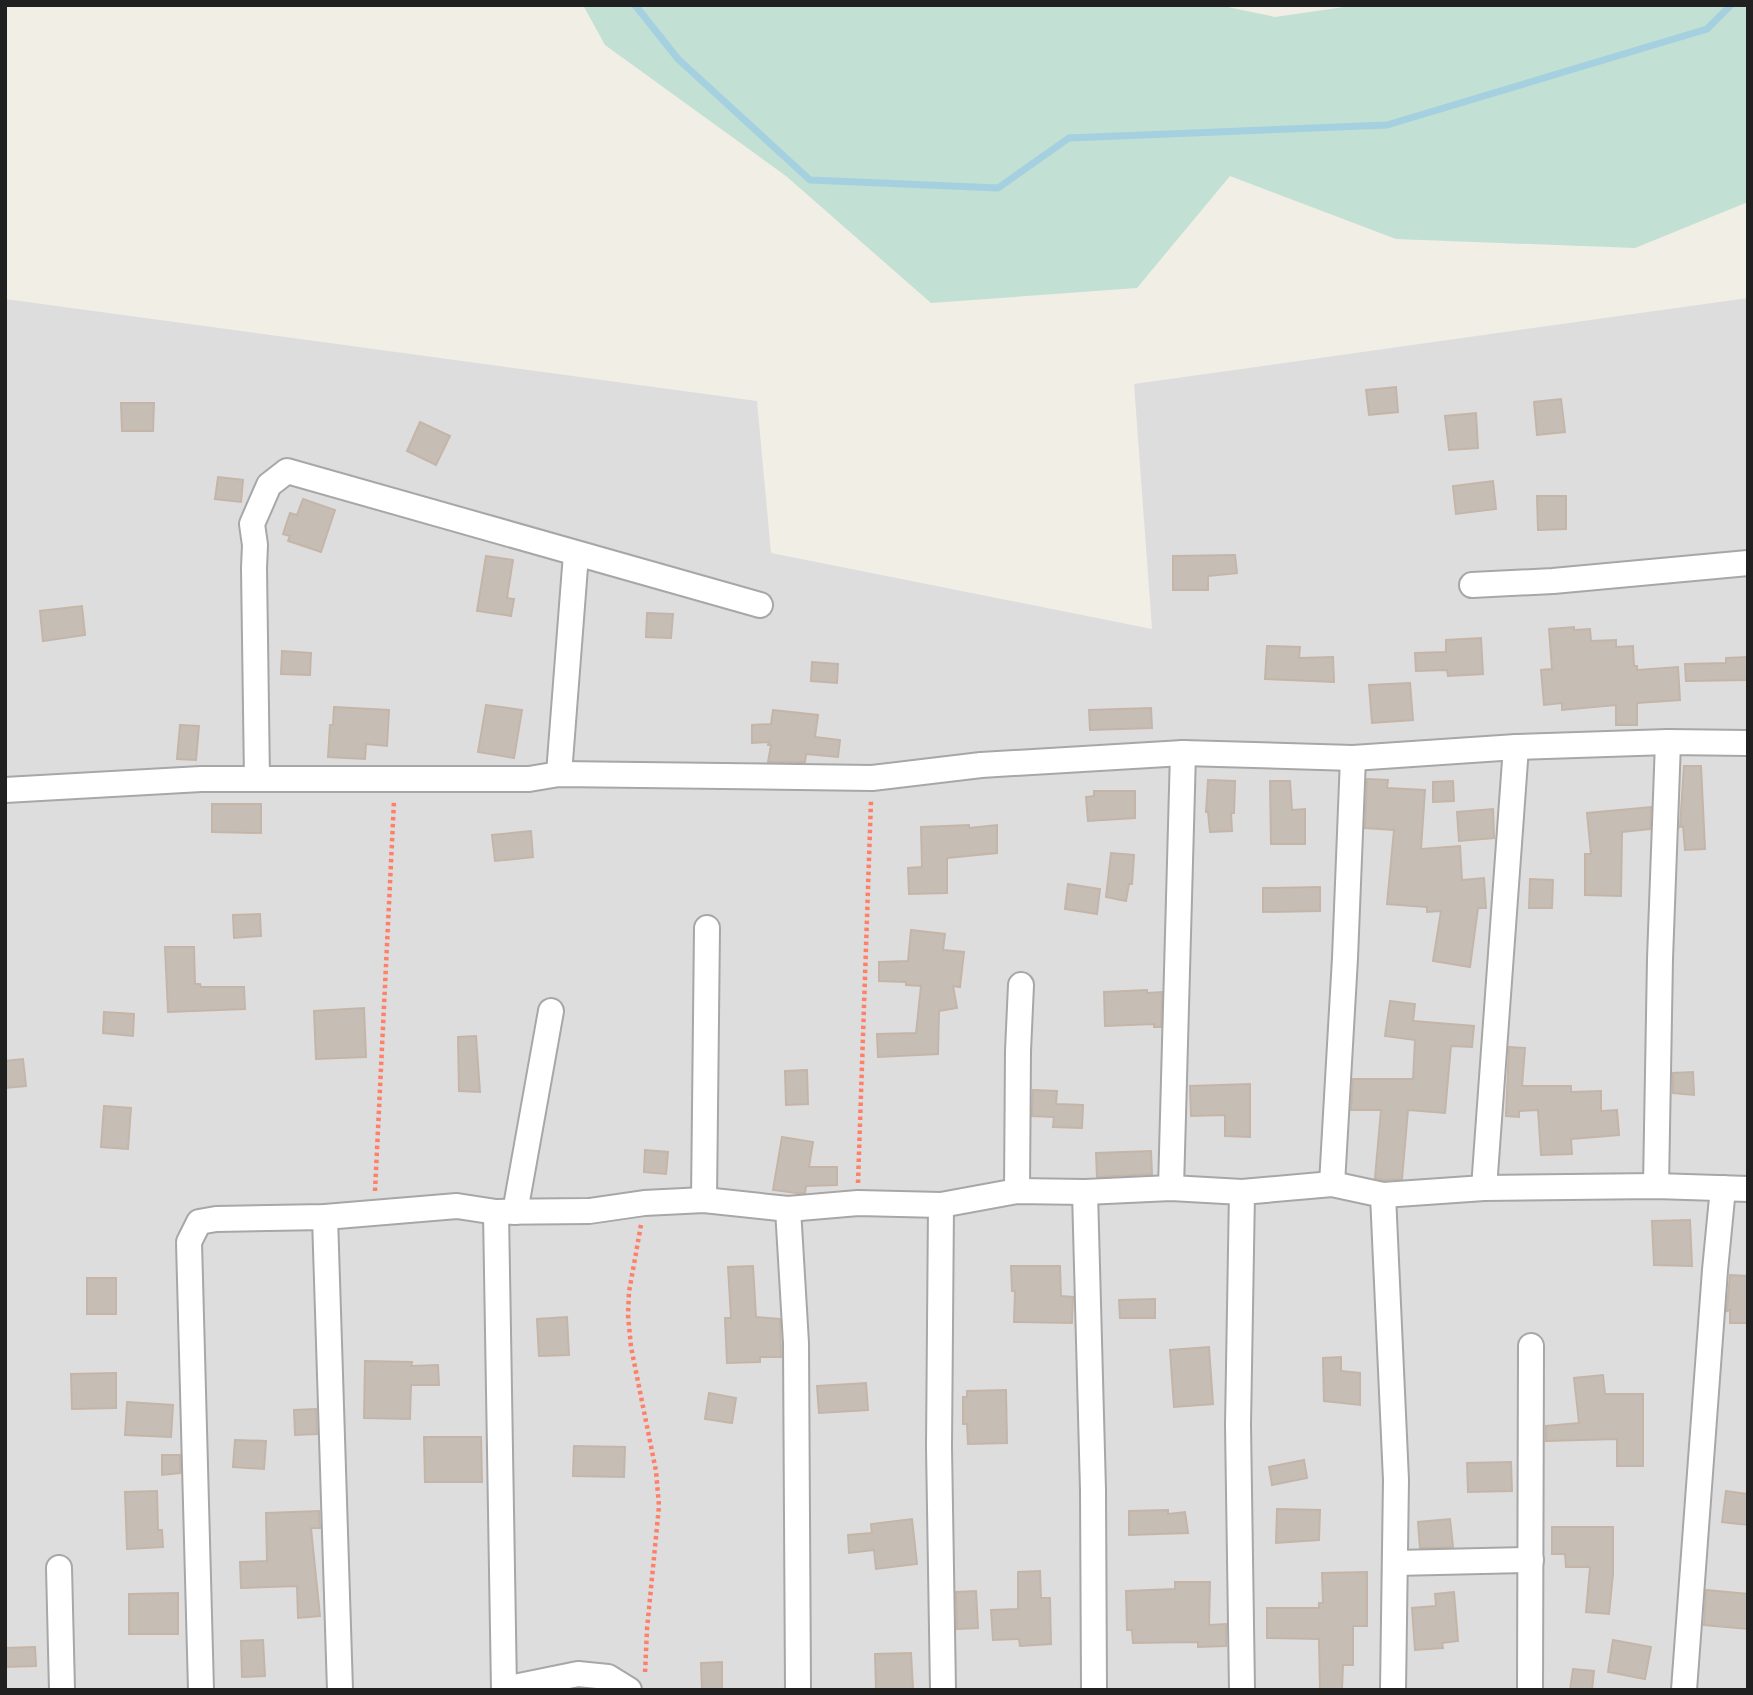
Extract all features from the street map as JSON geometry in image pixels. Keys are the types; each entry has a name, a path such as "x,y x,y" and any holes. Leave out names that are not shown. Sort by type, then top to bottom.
{"street":[{"path":"257,779 254,593 256,545 252,524 269,485 287,471 760,605"},
{"path":"559,774 576,554"},
{"path":"1472,585 1553,581 1748,563"},
{"path":"5,790 201,779 529,779 559,774 872,778 981,765 1184,753 1353,758 1516,747 1668,742 1748,743"},
{"path":"1656,1186 1660,959 1668,742"},
{"path":"1484,1188 1516,747"},
{"path":"1171,1188 1184,753"},
{"path":"1332,1184 1353,758"},
{"path":"704,1200 707,928"},
{"path":"1017,1191 1021,985"},
{"path":"551,1011 506,1212 504,1690 578,1674 637,1684"},
{"path":"201,1690 188,1242 199,1222 216,1219 325,1217 457,1206 506,1212 589,1211 645,1203 704,1200 788,1209 858,1203 941,1205 1017,1191 1085,1192 1171,1188 1242,1192 1332,1184 1382,1195 1484,1188 1656,1186 1736,1189 1714,1270 1684,1690"},
{"path":"1085,1192 1093,1490 1094,1690"},
{"path":"1242,1192 1238,1425 1242,1690"},
{"path":"1382,1195 1396,1480 1393,1690"},
{"path":"941,1205 939,1447 943,1690"},
{"path":"788,1209 796,1343 798,1690"},
{"path":"325,1217 340,1690"},
{"path":"1530,1690 1531,1346"},
{"path":"1395,1563 1531,1560"},
{"path":"59,1568 62,1690"}],"path":[{"path":"858,1203 872,778"},
{"path":"374,1212 395,779"},
{"path":"637,1684 647,1629 659,1506 656,1471 631,1346 628,1315 629,1292 645,1203"}],"shaded area":[{"path":"1748,298 1748,1690 5,1690 5,299 757,401 771,553 1152,629 1134,384"}],"green space":[{"path":"583,5 1218,5 1275,17 1358,5 1748,5 1748,202 1635,248 1396,239 1230,176 1137,288 931,303 786,176 605,45"}],"building":[{"path":"1396,387 1398,412 1369,415 1366,390"},
{"path":"1561,399 1565,432 1537,435 1534,402"},
{"path":"121,403 154,403 153,431 122,431"},
{"path":"1476,413 1478,448 1449,450 1445,416"},
{"path":"420,422 450,436 436,465 407,451"},
{"path":"218,477 243,480 241,502 215,499"},
{"path":"1493,481 1496,509 1456,514 1453,486"},
{"path":"1537,496 1566,496 1566,529 1538,530"},
{"path":"303,499 335,510 321,552 288,541 290,536 283,534 290,513 297,515"},
{"path":"1235,555 1237,573 1208,576 1208,590 1173,590 1173,556"},
{"path":"486,556 513,560 507,598 514,599 511,616 477,611"},
{"path":"82,606 85,635 43,641 40,611"},
{"path":"647,613 673,614 671,638 646,637"},
{"path":"1574,627 1574,630 1590,629 1591,641 1616,640 1616,647 1633,646 1634,666 1637,666 1637,670 1678,667 1680,700 1637,703 1637,725 1616,725 1616,705 1562,710 1562,703 1544,705 1541,670 1552,669 1549,629"},
{"path":"1481,638 1483,674 1448,676 1447,670 1416,671 1415,653 1446,652 1446,640"},
{"path":"1267,646 1300,647 1299,658 1333,657 1334,682 1265,679"},
{"path":"282,651 311,653 310,675 281,674"},
{"path":"1748,657 1748,680 1686,681 1685,664 1726,663 1726,658"},
{"path":"812,662 838,664 837,683 811,681"},
{"path":"1410,683 1413,720 1372,723 1369,685"},
{"path":"486,705 522,710 514,758 478,752"},
{"path":"334,707 389,710 387,746 366,744 365,759 328,757"},
{"path":"1151,708 1152,728 1090,730 1089,710"},
{"path":"773,710 818,715 815,737 840,740 838,757 806,754 805,762 768,762 771,745 768,745 769,742 752,743 752,725 771,724"},
{"path":"180,725 199,726 196,760 177,759"},
{"path":"1684,766 1701,766 1705,849 1685,850 1683,826 1680,827"},
{"path":"1367,779 1388,780 1387,788 1425,790 1421,849 1460,846 1462,880 1484,878 1486,908 1478,908 1470,967 1433,961 1441,911 1427,912 1427,907 1387,904 1394,830 1365,828"},
{"path":"1208,780 1235,781 1232,831 1210,832 1206,812"},
{"path":"1270,781 1290,781 1292,810 1305,809 1305,844 1271,844"},
{"path":"1453,781 1454,801 1433,802 1433,782"},
{"path":"1094,791 1135,791 1135,818 1088,821 1086,797 1094,796"},
{"path":"212,804 261,804 261,833 212,832"},
{"path":"1651,807 1650,829 1622,832 1621,896 1585,895 1585,854 1591,854 1587,813"},
{"path":"1493,809 1494,838 1459,841 1457,812"},
{"path":"969,825 969,828 997,825 997,853 947,858 947,893 909,894 908,868 922,867 921,827"},
{"path":"531,831 533,857 495,861 492,835"},
{"path":"1111,853 1134,855 1132,884 1129,884 1126,901 1106,897"},
{"path":"1530,879 1553,880 1552,908 1529,908"},
{"path":"1068,884 1100,889 1097,914 1065,909"},
{"path":"1320,887 1320,911 1263,912 1263,888"},
{"path":"260,914 261,936 234,938 233,915"},
{"path":"911,930 945,934 943,950 964,952 960,987 953,986 957,1008 939,1011 938,1054 878,1057 877,1034 916,1033 921,986 906,985 906,982 879,981 879,962 908,961"},
{"path":"165,947 194,947 195,984 200,984 201,987 244,987 245,1009 168,1012"},
{"path":"1147,990 1147,993 1162,992 1161,1027 1154,1027 1154,1024 1105,1026 1104,992"},
{"path":"1390,1001 1415,1004 1413,1021 1474,1026 1472,1047 1451,1046 1445,1113 1408,1110 1402,1179 1384,1180 1375,1178 1381,1110 1351,1110 1353,1079 1413,1079 1415,1040 1385,1036"},
{"path":"364,1008 366,1057 316,1059 314,1011"},
{"path":"104,1012 134,1014 133,1036 103,1033"},
{"path":"476,1036 480,1092 459,1091 458,1037"},
{"path":"1509,1047 1525,1048 1522,1086 1571,1086 1571,1092 1601,1091 1601,1111 1617,1110 1619,1135 1571,1139 1572,1154 1541,1155 1538,1110 1519,1111 1519,1117 1506,1116"},
{"path":"23,1059 26,1086 5,1088 5,1061"},
{"path":"807,1070 808,1104 786,1105 785,1071"},
{"path":"1693,1072 1694,1095 1673,1093 1673,1073"},
{"path":"1250,1084 1250,1137 1225,1136 1225,1115 1191,1116 1190,1086"},
{"path":"1033,1090 1057,1091 1056,1104 1083,1105 1082,1128 1053,1127 1054,1117 1032,1116"},
{"path":"104,1106 131,1108 128,1149 101,1147"},
{"path":"782,1137 813,1142 809,1167 837,1167 837,1185 806,1186 805,1193 773,1190"},
{"path":"645,1150 668,1152 666,1174 644,1172"},
{"path":"1151,1151 1152,1174 1097,1177 1096,1153"},
{"path":"1690,1220 1692,1266 1654,1265 1652,1221"},
{"path":"753,1266 756,1317 780,1319 781,1357 760,1357 760,1362 727,1363 725,1318 731,1318 728,1267"},
{"path":"1011,1266 1060,1266 1061,1296 1073,1297 1072,1323 1014,1322 1015,1291 1012,1291"},
{"path":"1730,1275 1748,1276 1748,1323 1730,1323 1730,1310 1727,1311 1727,1308"},
{"path":"87,1278 116,1278 116,1314 87,1314"},
{"path":"1155,1299 1155,1318 1120,1318 1119,1300"},
{"path":"567,1317 569,1355 539,1356 537,1319"},
{"path":"1209,1347 1213,1404 1174,1407 1170,1350"},
{"path":"1341,1357 1341,1371 1360,1373 1360,1405 1324,1401 1323,1358"},
{"path":"365,1361 412,1362 411,1366 438,1365 439,1385 411,1385 410,1419 364,1418"},
{"path":"116,1373 116,1408 72,1409 71,1374"},
{"path":"1603,1375 1605,1394 1643,1394 1643,1466 1617,1466 1617,1439 1546,1441 1546,1426 1579,1423 1574,1378"},
{"path":"866,1383 868,1410 819,1413 817,1386"},
{"path":"1006,1390 1007,1443 968,1444 967,1424 963,1424 963,1397 967,1397 967,1391"},
{"path":"709,1393 736,1398 732,1423 705,1419"},
{"path":"127,1402 173,1405 171,1437 125,1435"},
{"path":"316,1409 317,1434 295,1435 294,1410"},
{"path":"424,1437 481,1437 482,1482 425,1482"},
{"path":"235,1440 266,1441 264,1469 233,1467"},
{"path":"574,1446 625,1447 624,1477 573,1476"},
{"path":"162,1455 180,1455 180,1473 162,1475"},
{"path":"1304,1460 1307,1478 1272,1485 1269,1467"},
{"path":"1511,1462 1512,1491 1468,1492 1467,1463"},
{"path":"157,1491 158,1530 162,1530 163,1547 127,1549 125,1492"},
{"path":"1726,1491 1748,1494 1748,1525 1722,1522"},
{"path":"1277,1509 1320,1510 1319,1540 1276,1543"},
{"path":"1168,1510 1168,1514 1185,1512 1188,1533 1129,1535 1129,1511"},
{"path":"319,1511 320,1528 311,1528 320,1616 298,1618 297,1586 241,1588 240,1562 267,1561 266,1513"},
{"path":"912,1519 917,1564 876,1569 874,1550 849,1553 848,1535 872,1533 871,1524"},
{"path":"1450,1519 1453,1547 1420,1548 1418,1522"},
{"path":"1552,1527 1613,1527 1613,1574 1609,1614 1586,1612 1590,1567 1566,1567 1565,1554 1552,1554"},
{"path":"1040,1571 1041,1598 1050,1598 1051,1644 1020,1646 1019,1639 993,1640 991,1610 1018,1609 1018,1572"},
{"path":"1367,1572 1367,1626 1353,1626 1353,1665 1343,1665 1342,1690 1320,1690 1319,1639 1267,1638 1267,1608 1319,1608 1319,1603 1323,1603 1322,1573"},
{"path":"1175,1582 1210,1582 1209,1625 1226,1624 1226,1646 1198,1647 1198,1642 1133,1643 1132,1630 1127,1630 1126,1591 1175,1589"},
{"path":"1706,1590 1748,1594 1748,1629 1704,1625"},
{"path":"976,1591 978,1628 957,1629 956,1592"},
{"path":"1454,1592 1458,1641 1442,1643 1443,1648 1415,1650 1412,1608 1436,1606 1435,1594"},
{"path":"178,1593 178,1634 129,1634 129,1594"},
{"path":"263,1640 265,1676 242,1677 241,1641"},
{"path":"1613,1640 1651,1647 1645,1679 1608,1672"},
{"path":"35,1647 36,1666 5,1667 5,1648"},
{"path":"911,1653 913,1689 876,1690 875,1654"},
{"path":"722,1662 722,1690 702,1690 701,1663"},
{"path":"1573,1669 1594,1671 1592,1690 1570,1690"}],"waterway":[{"path":"635,5 678,59 810,180 998,188 1069,138 1387,125 1707,29 1731,5"}]}
